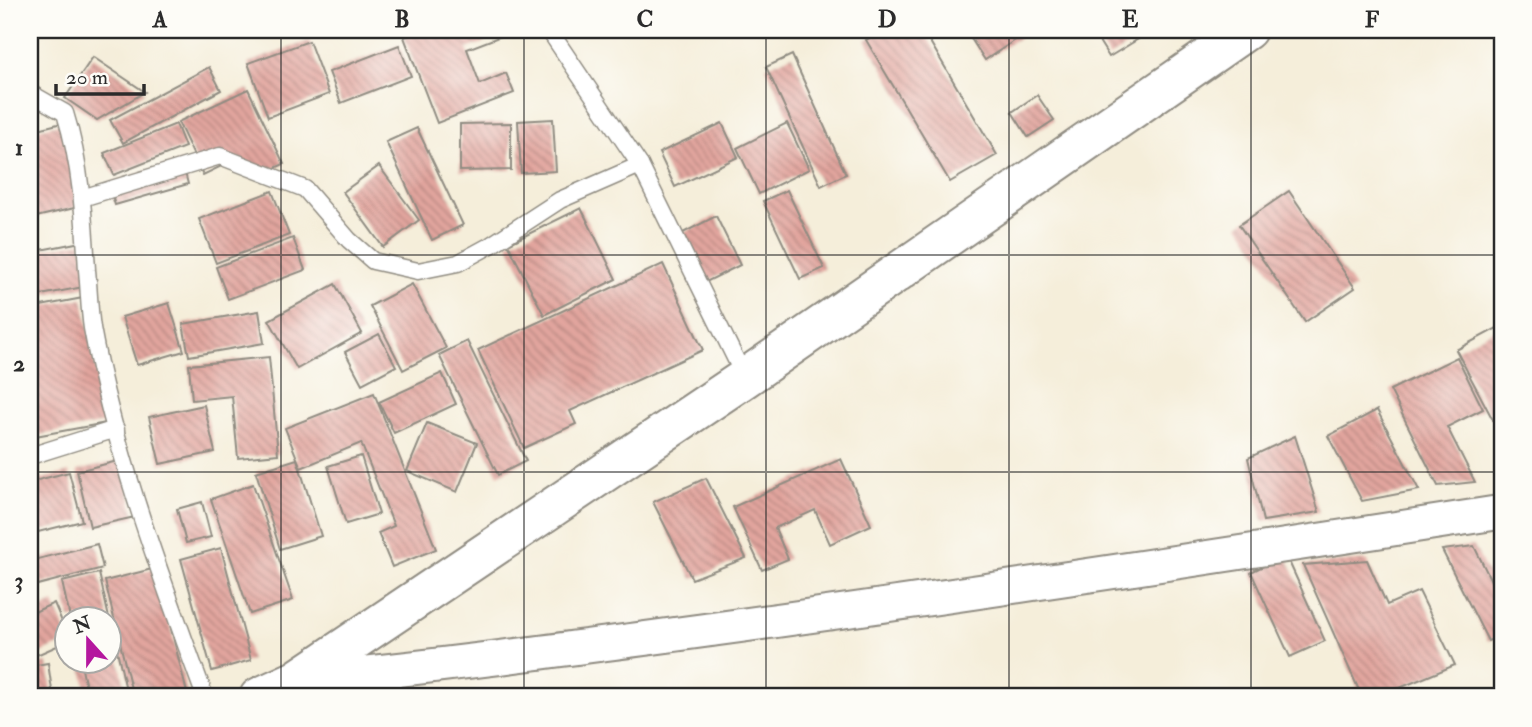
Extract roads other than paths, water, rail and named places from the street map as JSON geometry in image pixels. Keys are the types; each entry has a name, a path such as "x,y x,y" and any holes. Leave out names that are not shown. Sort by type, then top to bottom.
{"street":[{"path":"259,697 296,680 745,378 1247,30"},
{"path":"296,680 422,668 853,610 1502,512"}],"lane":[{"path":"550,30 640,165 745,378"},
{"path":"30,93 65,113 74,142 82,198 92,326 116,429 144,529 205,697"},
{"path":"82,198 220,156 305,189 349,240 373,261 418,271 458,263 560,200 640,165"},
{"path":"30,456 116,429"}]}
